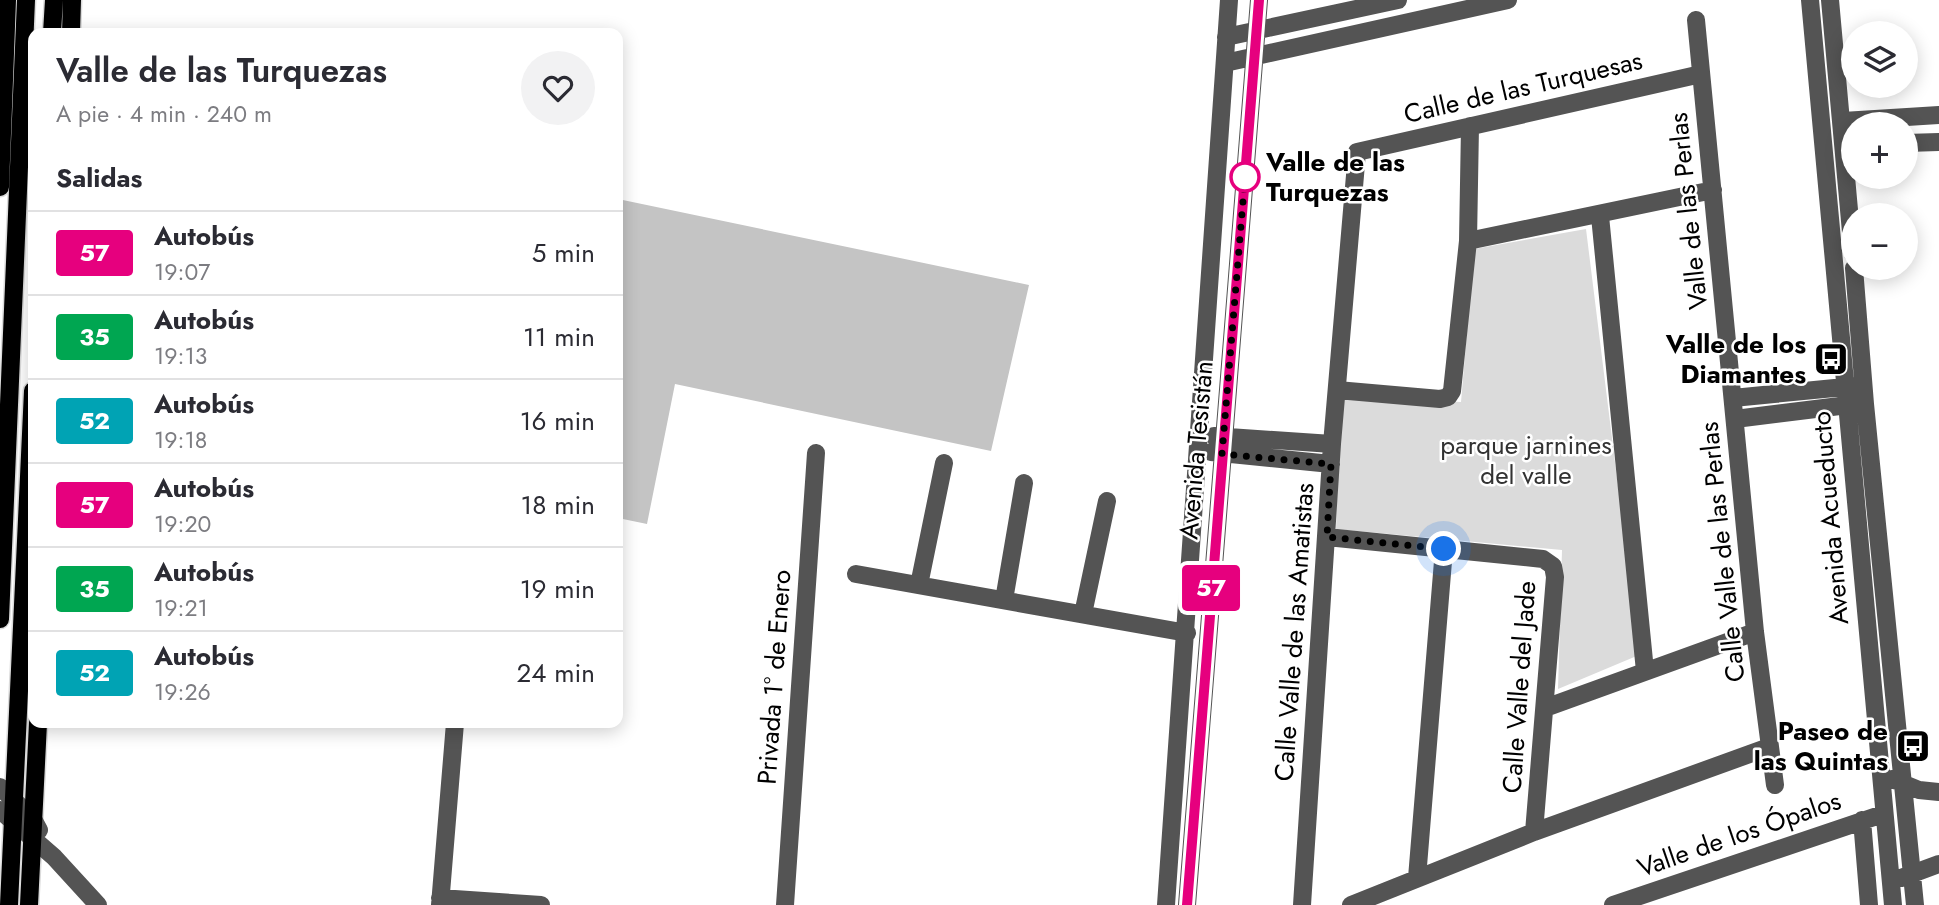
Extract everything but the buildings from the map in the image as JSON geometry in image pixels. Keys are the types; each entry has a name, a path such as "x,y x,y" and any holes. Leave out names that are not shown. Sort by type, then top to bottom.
{"main road":[{"path":"0,187 8,0"},
{"path":"0,619 26,0"},
{"path":"52,28 54,0"},
{"path":"71,28 72,0"},
{"path":"9,905 9,811 28,478"},
{"path":"29,905 38,728"}],"street":[{"name":"Avenida Tesistán","path":"1166,905 1201,443 1229,0"},
{"name":"Avenida Tesistán","path":"1187,905 1259,0"},
{"path":"1226,37 1364,4 1398,0"},
{"path":"1225,63 1508,0"},
{"name":"Avenida Acueducto","path":"1810,0 1852,399 1916,905"},
{"path":"1830,0 1842,112"},
{"name":"Valle de las Perlas","path":"1696,20 1733,398"},
{"name":"Calle de las Turquesas","path":"1357,152 1701,74"},
{"path":"1918,116 1939,115"},
{"path":"1337,390 1448,397 1452,391 1468,241 1470,126"},
{"path":"1918,143 1939,142"},
{"name":"Calle Valle de las Amatistas","path":"1302,905 1332,444 1357,152"},
{"path":"1468,241 1600,216 1713,190"},
{"path":"1600,216 1645,671"},
{"name":"Avenida Acueducto","path":"1855,280 1863,385 1852,399 1883,814 1893,905"},
{"path":"1733,398 1852,399"},
{"name":"Calle Valle de las Perlas","path":"1733,398 1755,632 1775,785"},
{"path":"1735,419 1852,399"},
{"path":"1201,443 1331,464"},
{"path":"1222,445 1332,444"},
{"name":"Privada 1° de Enero","path":"785,905 816,453"},
{"path":"919,585 944,463"},
{"path":"1004,600 1024,483"},
{"path":"1083,614 1107,500"},
{"name":"Calle Valle del Jade","path":"1327,537 1543,559 1553,566 1556,577 1534,831"},
{"path":"1416,878 1444,549"},
{"path":"856,574 1187,633"},
{"path":"1545,708 1755,632"},
{"path":"455,728 440,901 541,905"},
{"path":"1351,905 1534,831 1769,747"},
{"path":"1880,770 1902,784 1939,792"},
{"path":"0,787 9,811 32,828 54,857 98,905"},
{"name":"Valle de los Ópalos","path":"1613,905 1883,814"},
{"path":"1863,820 1869,905"},
{"path":"1891,882 1939,864"}],"green space":[{"name":"parque jarnines del valle","path":"1586,229 1639,655 1558,689 1562,550 1336,529 1341,395 1461,402 1474,249"}],"bus line":[{"name":"57","path":"1187,905 1259,0"}],"place":[{"name":"Valle de las Turquezas","path":"1245,177"},
{"name":"Valle de los Diamantes","path":"1831,359"},
{"name":"Paseo de las Quintas","path":"1913,746"}],"route":[{"path":"1245,177 1222,454 1331,464 1327,537 1444,549"}]}
